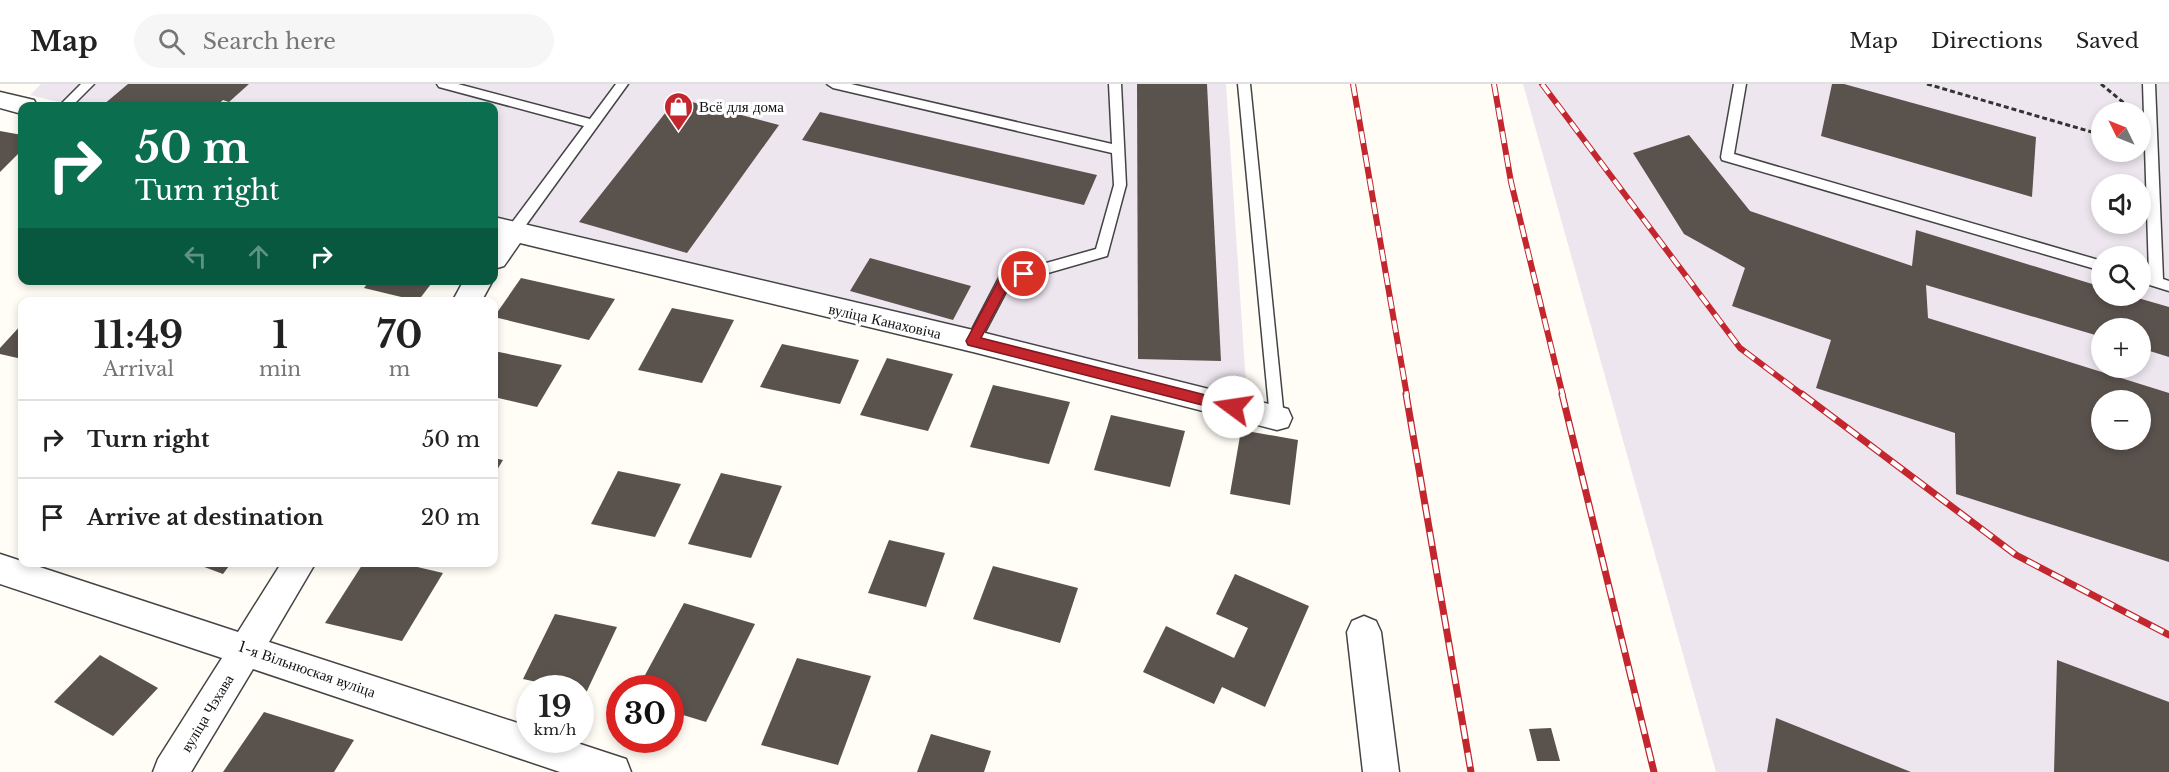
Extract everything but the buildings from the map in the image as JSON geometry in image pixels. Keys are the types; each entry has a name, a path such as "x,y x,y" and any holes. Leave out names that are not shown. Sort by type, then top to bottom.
{"street":[{"path":"0,100 18,104"},
{"name":"вуліца Канаховіча","path":"503,229 973,341 1277,418"},
{"path":"498,246 503,229"},
{"name":"вуліца Чэхава","path":"171,772 297,567"},
{"name":"1-я Вільнюская вуліца","path":"0,569 613,772"},
{"path":"1364,632 1381,772"}],"lane":[{"path":"69,102 88,84"},
{"path":"443,84 592,124"},
{"path":"503,229 592,124 622,84"},
{"path":"834,84 1119,150"},
{"path":"973,341 1005,280 1102,252 1120,185 1115,84"},
{"path":"1244,84 1277,418"},
{"path":"1740,84 1727,157 2091,263"},
{"path":"2149,84 2163,284"}],"path":[{"path":"1927,84 2091,132"},
{"path":"2101,84 2123,102"}],"shaded area":[{"path":"41,84 1226,84 1248,414 498,218 498,102 59,102 30,95"},
{"path":"1523,84 2169,84 2169,772 1716,772"}],"railway":[{"path":"1353,84 1407,396"},
{"path":"1494,84 1511,182 1563,396"},
{"path":"1542,84 1740,348 1804,396"},
{"path":"1406,394 1471,772"},
{"path":"1562,394 1654,772"},
{"path":"1802,394 2016,555 2169,635"}],"place":[{"name":"Всё для дома","path":"678,132"}],"route":[{"path":"1024,274 1005,280 973,341 1233,407"}]}
